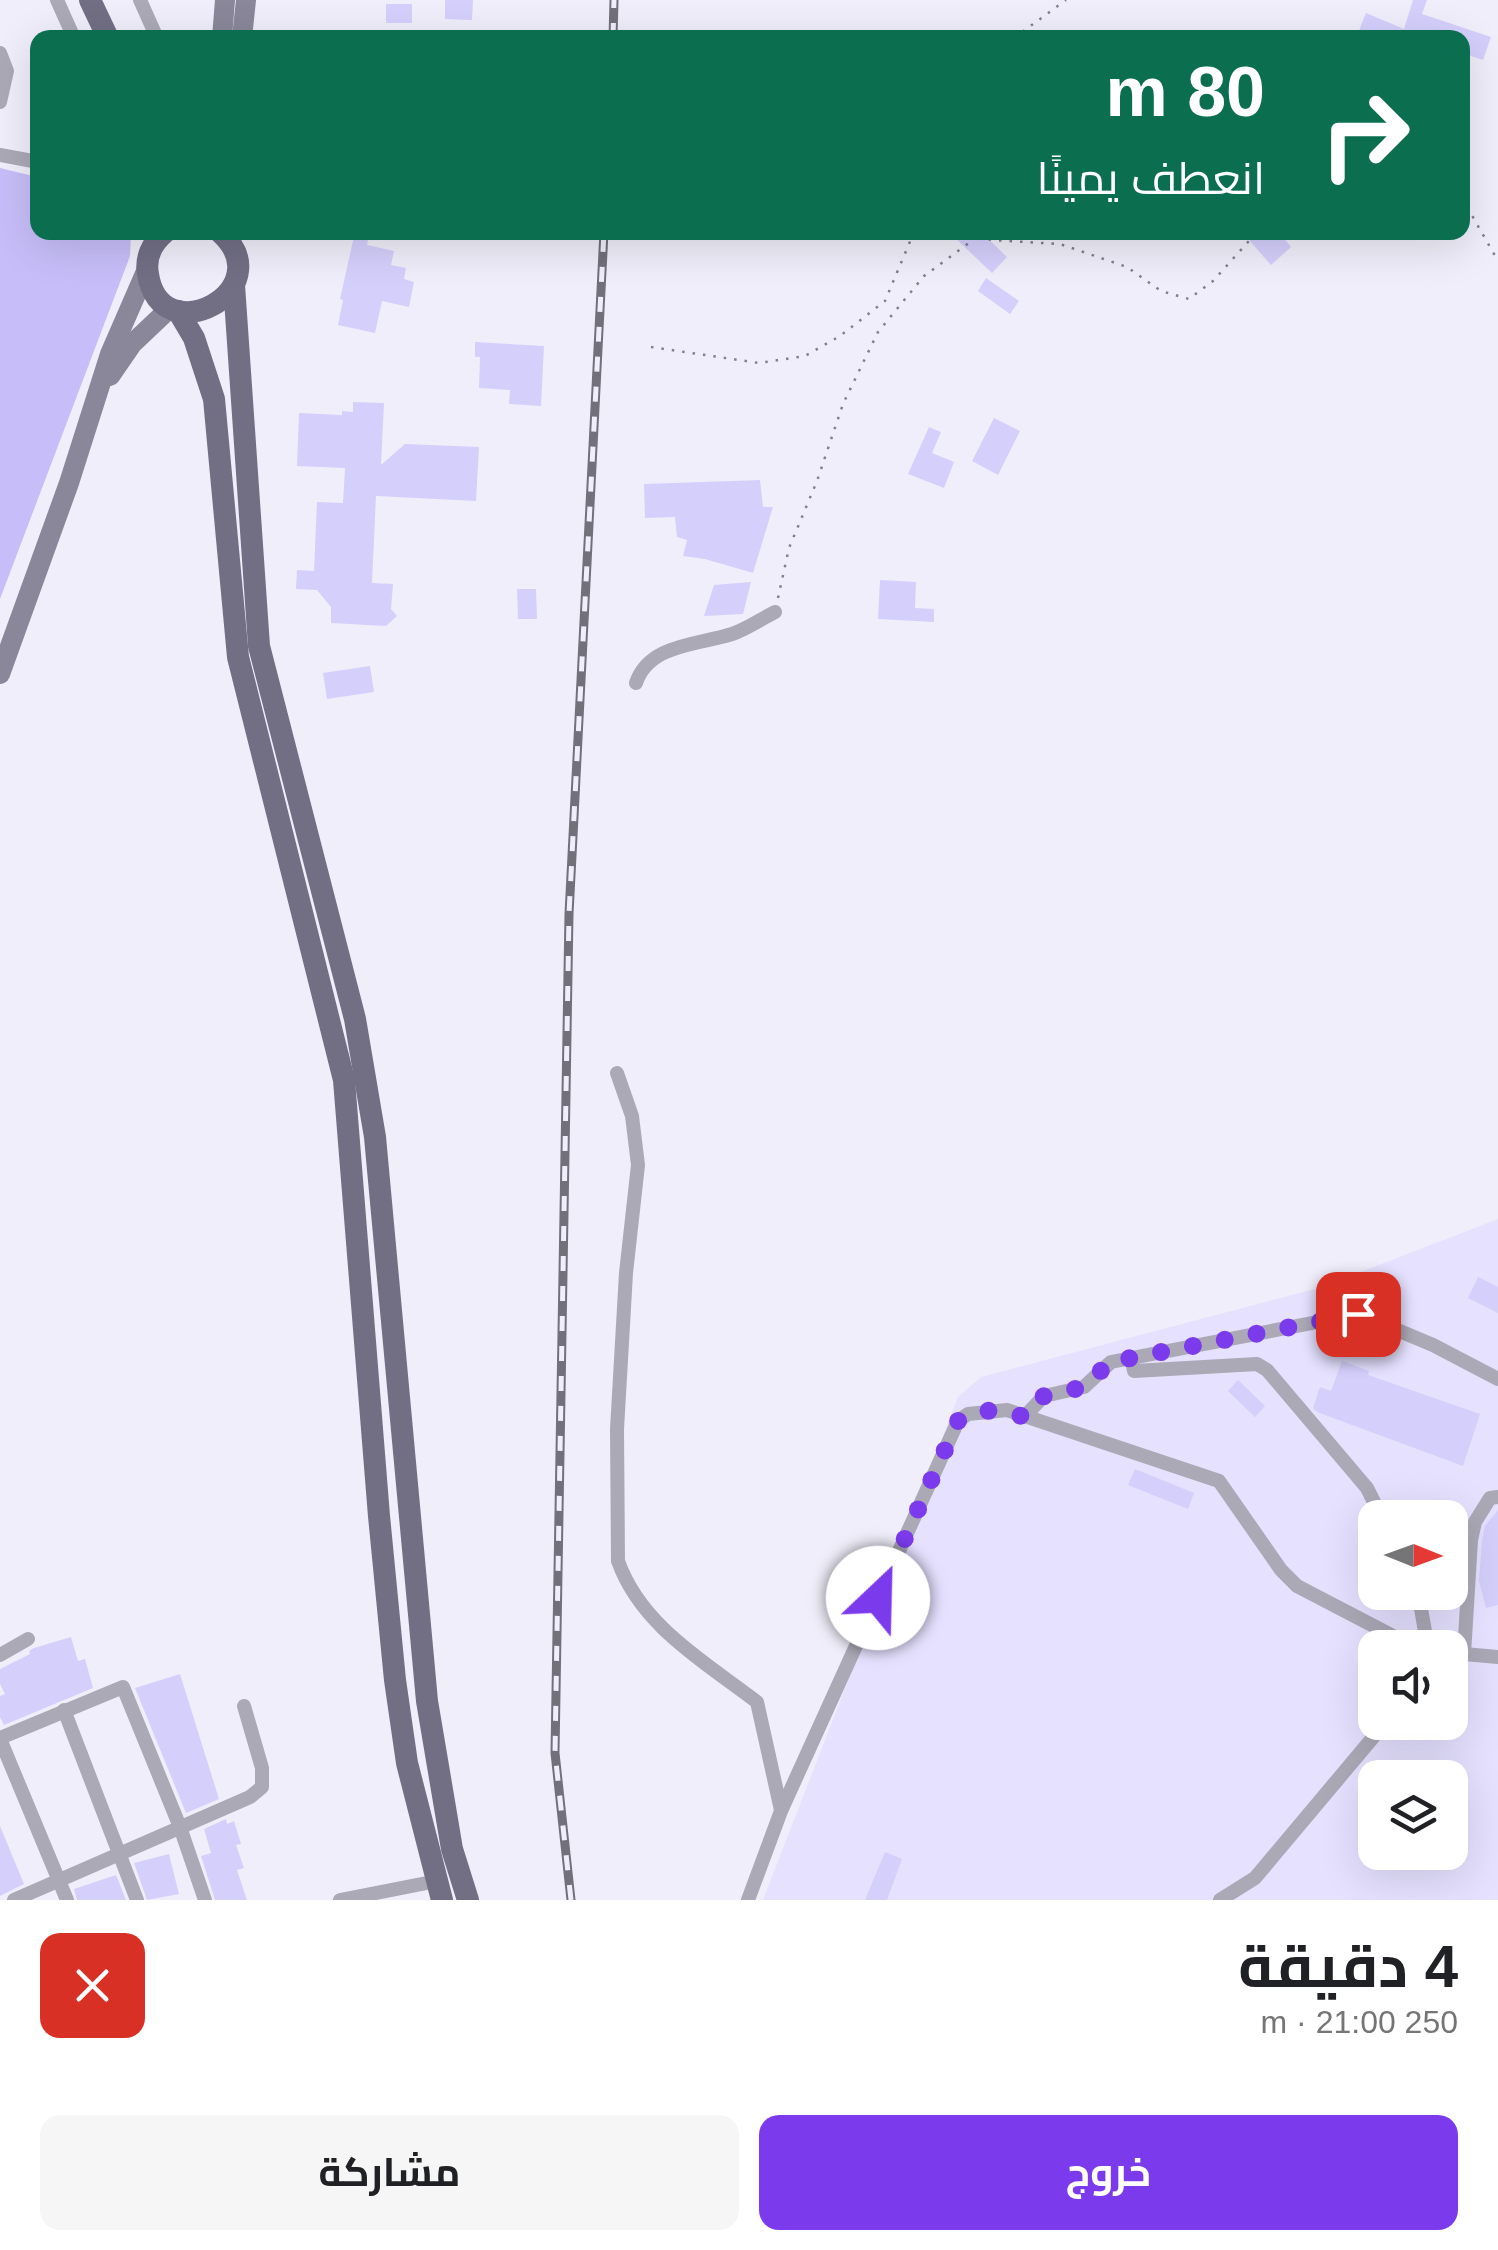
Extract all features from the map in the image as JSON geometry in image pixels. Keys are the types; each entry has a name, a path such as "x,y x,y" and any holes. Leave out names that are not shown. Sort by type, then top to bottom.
{"main road":[{"path":"90,0 104,30"},
{"path":"223,30 225,0"},
{"path":"243,30 246,0"},
{"path":"229,240 236,260 234,285 259,646 361,1052 377,1156 427,1701 452,1849 468,1900"},
{"path":"154,246 154,291 174,309 194,338 214,399 238,656 344,1080 395,1680 407,1763 440,1891"},
{"path":"0,674 110,354 154,246"},
{"path":"174,309 191,313 216,306 234,285"},
{"path":"96,398 132,344 174,309"}],"street":[{"path":"57,0 70,30"},
{"path":"140,0 153,30"},
{"path":"0,53 7,71 0,102"},
{"path":"0,155 30,161"},
{"path":"636,683 650,659 736,633 775,612"},
{"path":"617,1073 632,1116 638,1165 626,1273 617,1430 618,1561 625,1580 666,1633 757,1702 782,1811"},
{"path":"1024,1417 1044,1396 1084,1387 1110,1362 1358,1314 1433,1345 1498,1379"},
{"path":"1131,1358 1134,1371 1257,1364 1268,1370 1373,1500"},
{"path":"748,1900 782,1811 958,1421 968,1414 1006,1410 1219,1481 1281,1570 1298,1586 1382,1630"},
{"path":"1460,1630 1475,1522 1490,1498 1498,1496"},
{"path":"0,1655 28,1638"},
{"path":"1468,1657 1498,1658"},
{"path":"67,1900 0,1739 122,1687 180,1827 205,1900"},
{"path":"14,1900 250,1796 262,1787 262,1768 244,1706"},
{"path":"64,1710 137,1900"},
{"path":"1220,1900 1255,1878 1371,1740"},
{"path":"340,1900 440,1891"}],"path":[{"path":"1025,30 1066,0"},
{"path":"1470,212 1498,261"},
{"path":"651,347 759,363 805,356 840,336 884,301 911,240"},
{"path":"775,612 789,548 817,482 843,404 878,332 924,276 973,240"},
{"path":"1013,240 1060,244 1127,267 1161,291 1189,299 1213,281 1249,240"}],"shaded area":[{"path":"0,168 30,175 30,240 131,240 130,256 0,599"},
{"path":"1498,1219 1498,1900 763,1900 958,1397 981,1377 1322,1287"}],"building":[{"path":"445,0 473,0 472,20 445,19"},
{"path":"1413,0 1427,0 1422,14 1470,30 1359,30 1366,13 1404,29"},
{"path":"386,4 412,4 412,23 386,23"},
{"path":"1470,30 1491,37 1483,60 1470,56"},
{"path":"353,240 368,240 367,245 394,251 391,265 406,268 404,279 414,282 409,307 382,301 375,333 338,325 343,300 340,299"},
{"path":"957,240 989,240 1007,257 992,273"},
{"path":"1249,240 1285,240 1291,247 1271,265"},
{"path":"986,278 1019,301 1010,314 978,291"},
{"path":"475,342 544,346 541,406 509,404 510,390 479,388 480,357 475,357"},
{"path":"353,402 384,403 381,465 405,444 479,447 476,501 376,496 372,583 393,584 391,609 397,616 386,626 331,623 331,607 317,590 296,589 297,570 314,571 317,502 343,503 345,468 297,466 299,413 342,415 342,411 353,412"},
{"path":"994,418 1020,431 998,475 972,461"},
{"path":"929,427 941,432 932,453 954,462 944,488 908,474"},
{"path":"760,480 763,507 773,507 753,573 683,556 687,540 677,537 675,517 645,518 644,484"},
{"path":"880,580 916,582 915,608 934,609 934,622 878,619"},
{"path":"751,582 743,614 704,616 714,585"},
{"path":"517,589 536,589 537,619 518,619"},
{"path":"370,666 374,692 327,699 323,673"},
{"path":"1478,1277 1498,1287 1498,1313 1468,1298"},
{"path":"1342,1361 1369,1371 1368,1375 1480,1414 1463,1466 1317,1412 1313,1408 1320,1387 1331,1391"},
{"path":"1238,1380 1265,1406 1255,1417 1228,1391"},
{"path":"1135,1469 1194,1493 1188,1509 1128,1485"},
{"path":"1498,1510 1498,1605 1486,1608 1479,1581 1482,1541 1485,1526"},
{"path":"71,1637 78,1661 85,1659 93,1688 4,1725 0,1717 0,1696 5,1694 0,1669 30,1654 34,1648"},
{"path":"180,1674 219,1799 186,1813 135,1688"},
{"path":"226,1819 227,1824 234,1821 241,1844 236,1845 244,1868 237,1870 247,1900 215,1900 201,1856 211,1853 204,1829"},
{"path":"0,1826 24,1884 0,1896"},
{"path":"885,1852 902,1859 887,1900 865,1900"},
{"path":"169,1854 179,1894 147,1900 134,1863"},
{"path":"116,1875 126,1900 77,1900 74,1889"}],"railway":[{"path":"613,30 614,0"},
{"path":"571,1900 555,1753 569,914 604,240"}],"route":[{"path":"878,1598 958,1421 968,1414 1006,1410 1024,1417 1044,1396 1084,1387 1110,1362 1358,1314"}]}
